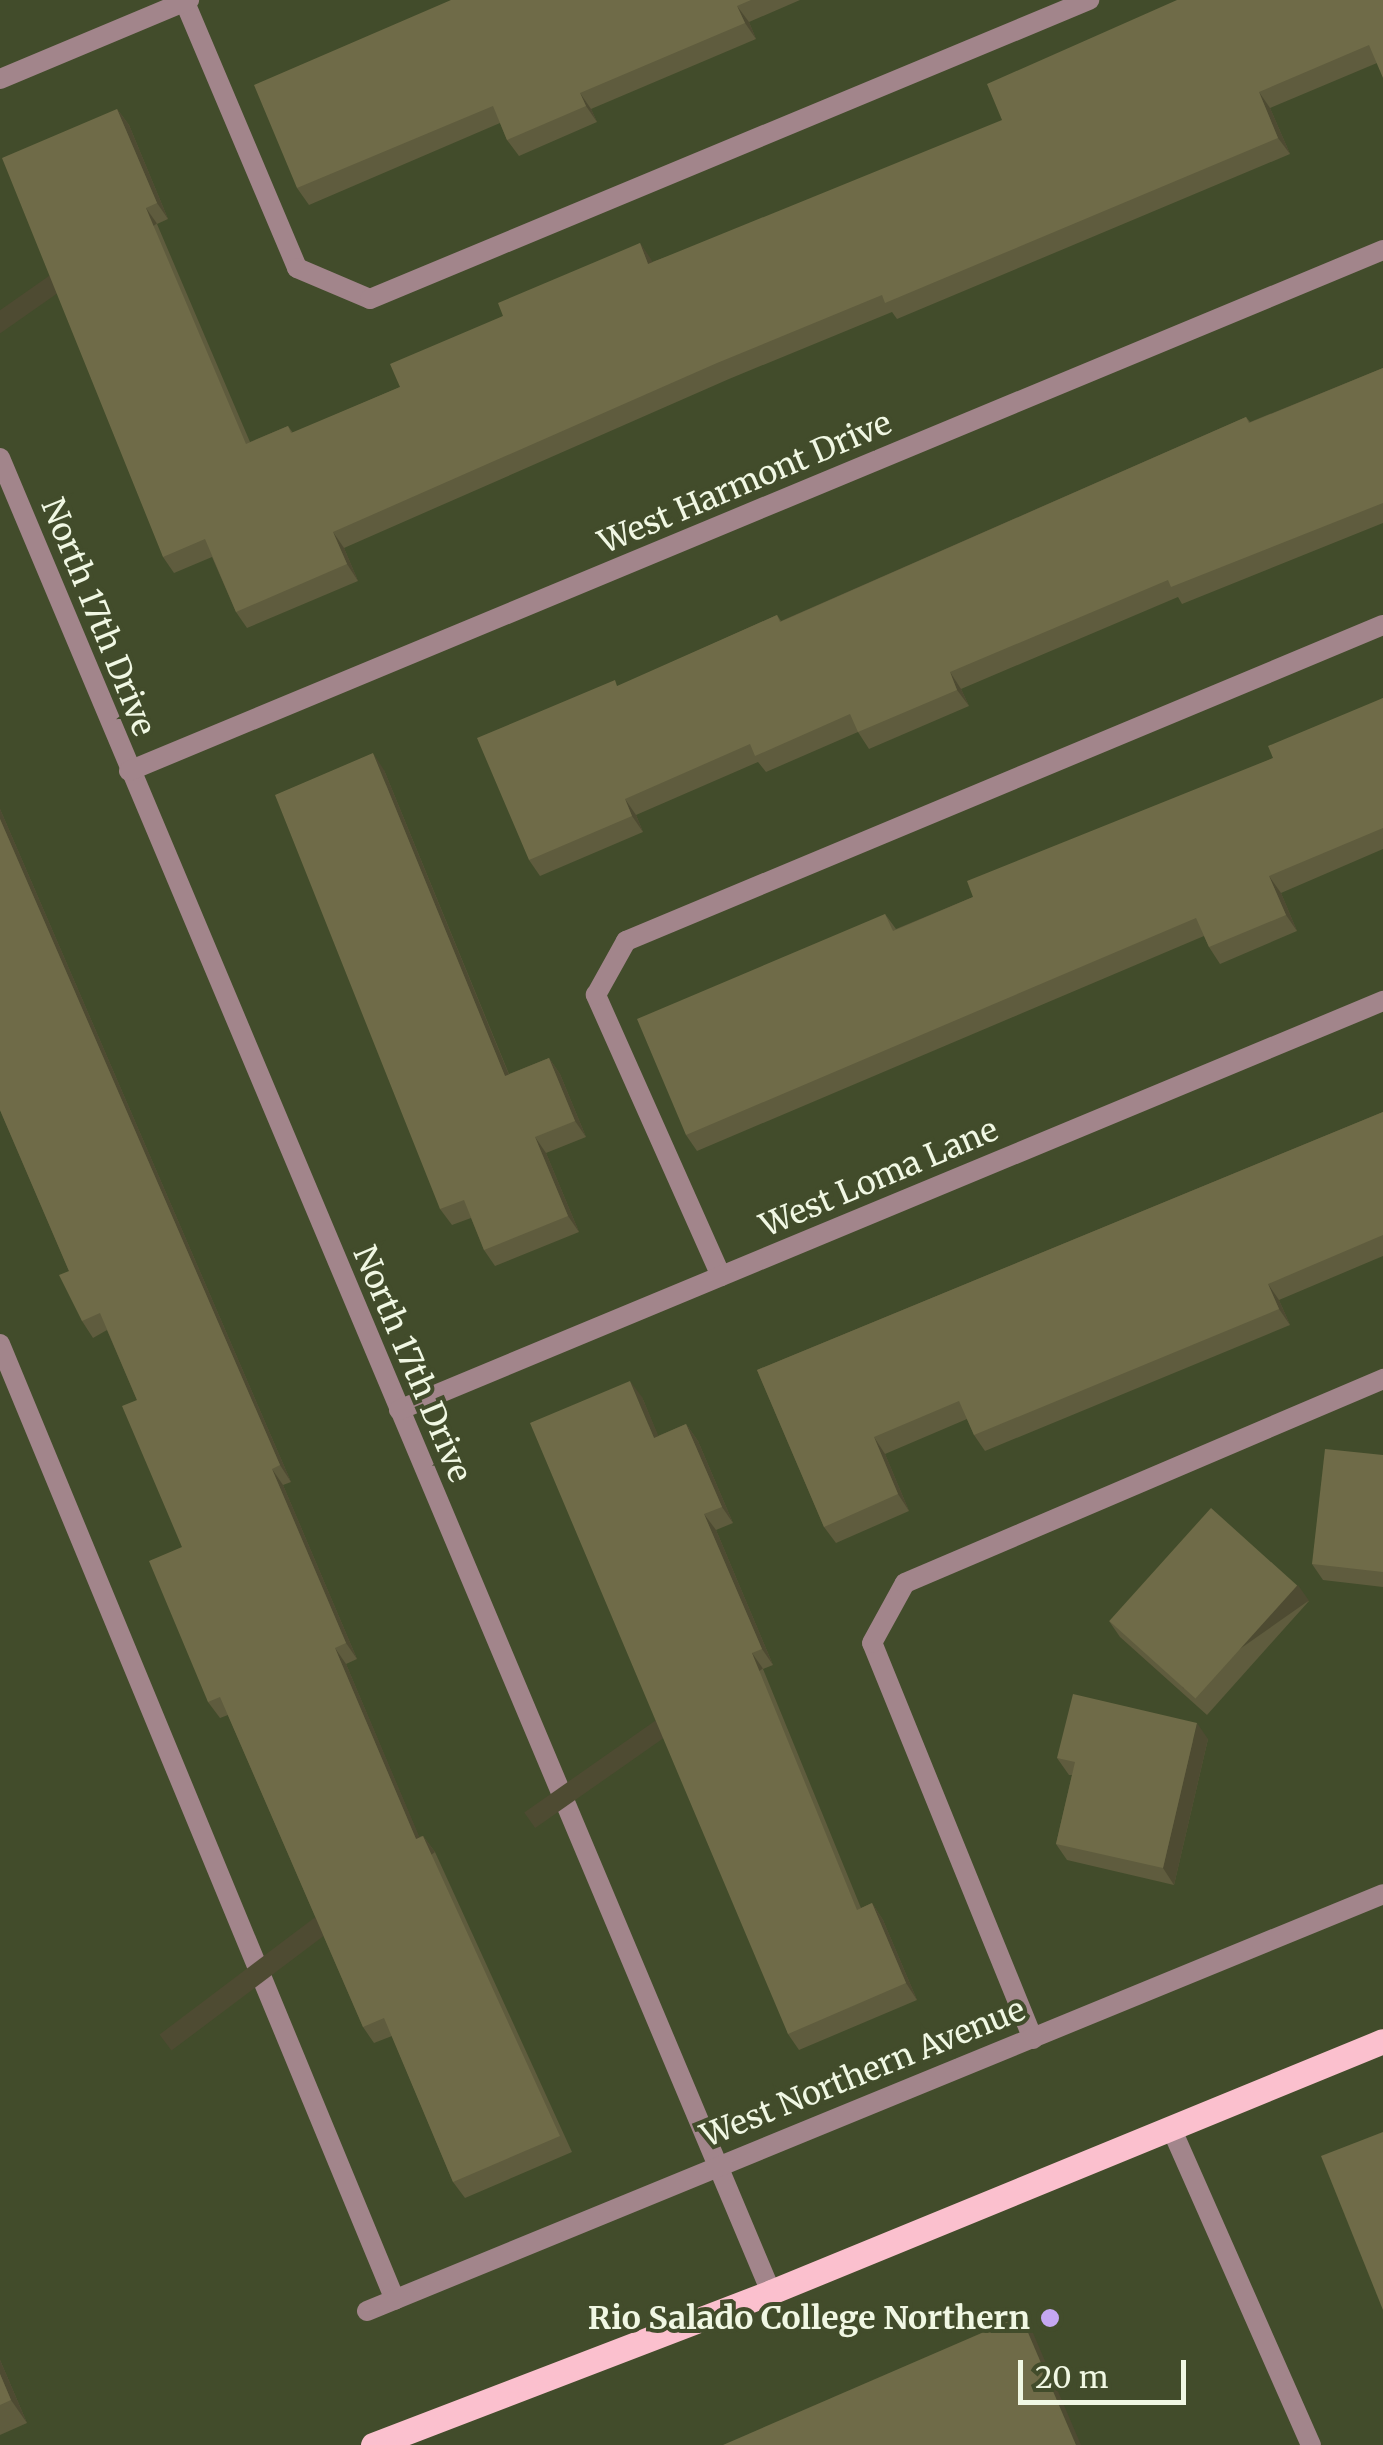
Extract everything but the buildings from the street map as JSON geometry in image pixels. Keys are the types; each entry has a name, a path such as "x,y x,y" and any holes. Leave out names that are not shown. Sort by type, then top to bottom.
{"main road":[{"path":"374,2445 771,2292 1383,2041"}],"street":[{"path":"0,79 186,1 297,268 370,299 1089,0"},
{"name":"West Harmont Drive","path":"129,771 1383,250"},
{"name":"North 17th Drive","path":"0,458 771,2292"},
{"path":"720,1276 596,996 626,941 1383,626"},
{"name":"West Loma Lane","path":"399,1410 1383,1001"},
{"path":"0,1344 395,2300"},
{"path":"1034,2039 872,1643 905,1583 1383,1380"},
{"name":"West Northern Avenue","path":"367,2312 1383,1894"},
{"path":"1172,2130 1311,2445"}],"place":[{"name":"Rio Salado College Northern","path":"1050,2318"}]}
